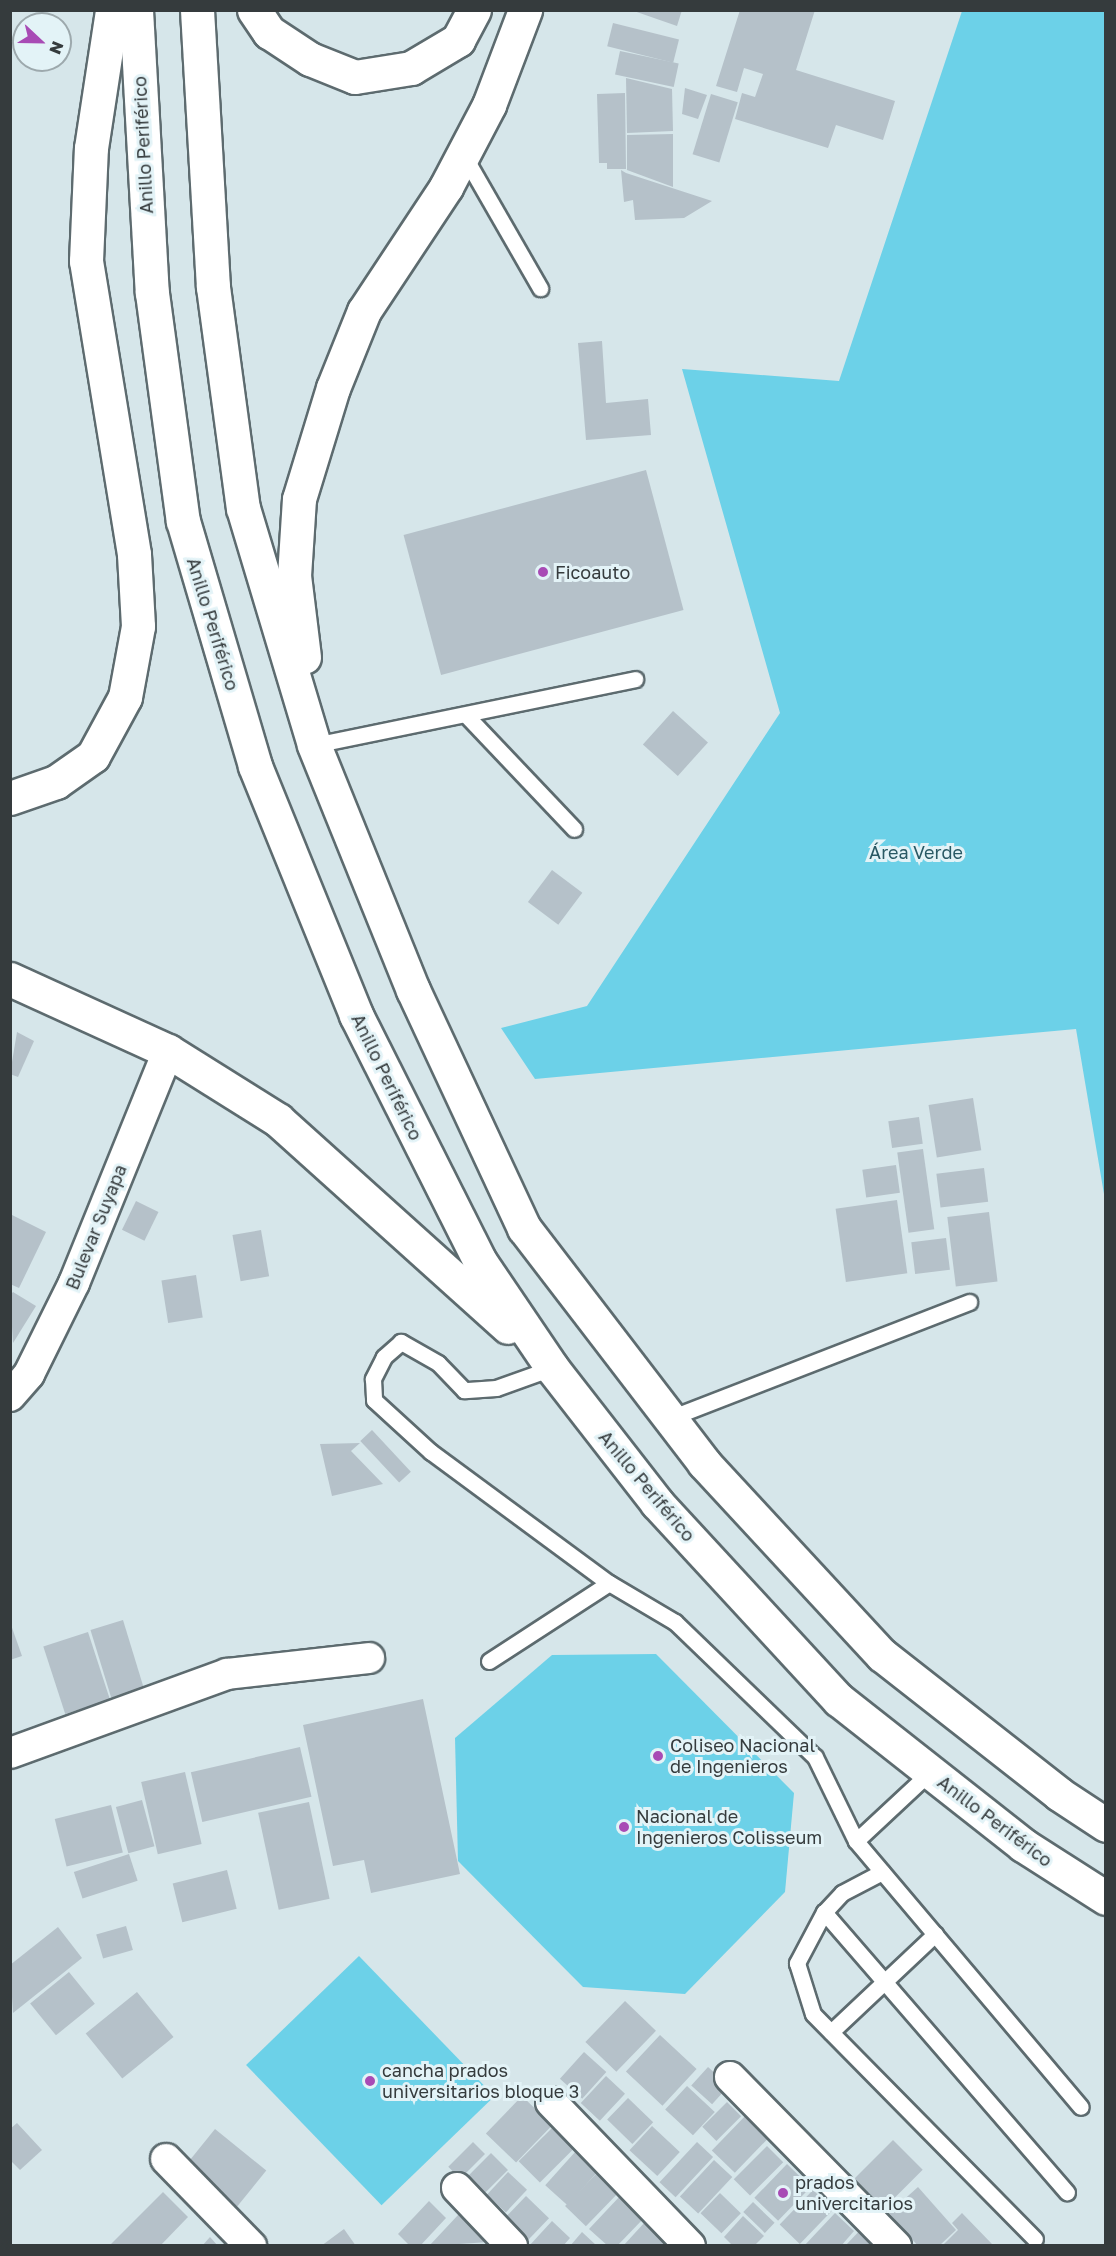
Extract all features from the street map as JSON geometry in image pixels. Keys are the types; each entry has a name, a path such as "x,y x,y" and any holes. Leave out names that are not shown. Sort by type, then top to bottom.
{"highway":[{"path":"10,798 56,782 93,756 125,697 138,626 134,554 86,261 91,148 112,10"},
{"name":"Anillo Periférico","path":"136,10 152,293 183,521 255,766 356,1015 479,1260 552,1368 657,1503 839,1700 1023,1845 1106,1898"},
{"path":"197,10 213,287 243,508 314,745 413,990 524,1228 704,1463 882,1655 1059,1794 1106,1825"},
{"path":"254,10 269,32 310,59 355,77 411,68 458,40 474,10"},
{"path":"314,745 294,576 299,499 364,311 464,154 489,105 525,10"},
{"path":"10,979 168,1051 278,1120 389,1215 552,1368"}],"street":[{"name":"Bulevar Suyapa","path":"10,1396 29,1374 74,1283 168,1051"},
{"path":"10,1753 227,1674 369,1658"},
{"path":"730,2077 896,2246"},
{"path":"551,2102 690,2246"},
{"path":"166,2158 250,2246"},
{"path":"457,2188 512,2246"}],"lane":[{"path":"464,154 540,288"},
{"path":"314,745 635,679"},
{"path":"466,715 574,829"},
{"path":"670,1418 969,1302"},
{"path":"552,1368 496,1388 464,1390 438,1364 401,1342 384,1357 373,1378 374,1400 431,1452 609,1583 675,1622 815,1757 856,1841 1082,2107"},
{"path":"489,1661 609,1583"},
{"path":"856,1841 930,1772"},
{"path":"882,1872 842,1893 824,1912 797,1963 813,2014 1035,2240"},
{"path":"824,1912 882,1982 1067,2193"},
{"path":"831,2032 935,1934"}],"green space":[{"name":"Área Verde","path":"962,11 1105,11 1105,1200 1076,1029 535,1079 501,1028 587,1006 780,713 682,369 839,381"},
{"name":"Nacional de Ingenieros Colisseum","path":"656,1654 794,1793 785,1892 685,1994 583,1987 458,1861 455,1738 552,1655"},
{"name":"cancha prados universitarios bloque 3","path":"359,1956 494,2096 382,2205 246,2065"}],"building":[{"path":"631,10 682,10 677,26"},
{"path":"740,10 815,10 796,70 895,101 883,140 836,125 828,148 735,119 742,93 755,97 763,74 744,68 737,92 716,86"},
{"path":"613,23 679,39 673,63 607,46"},
{"path":"620,51 679,63 674,87 615,74"},
{"path":"626,78 672,89 673,131 627,133"},
{"path":"685,88 707,95 698,119 682,114"},
{"path":"625,93 626,169 607,169 607,163 599,163 597,94"},
{"path":"711,94 738,102 719,162 693,154"},
{"path":"673,134 673,187 627,170 627,135"},
{"path":"621,170 712,201 684,218 635,220 633,200 624,202"},
{"path":"602,341 606,403 648,399 651,435 586,440 578,343"},
{"name":"Ficoauto","path":"646,470 684,610 441,675 404,535"},
{"path":"673,711 708,742 678,776 643,744"},
{"path":"552,870 582,893 558,925 528,902"},
{"path":"17,1032 34,1041 18,1077 10,1074"},
{"path":"973,1098 981,1150 937,1157 929,1105"},
{"path":"919,1117 923,1144 892,1148 888,1121"},
{"path":"923,1149 934,1229 909,1233 897,1153"},
{"path":"896,1165 900,1193 866,1197 862,1170"},
{"path":"984,1168 988,1202 941,1208 936,1174"},
{"path":"897,1200 907,1273 846,1282 836,1209"},
{"path":"136,1201 158,1212 144,1241 122,1230"},
{"path":"989,1212 998,1281 956,1287 947,1217"},
{"path":"10,1214 46,1232 19,1288 10,1284"},
{"path":"261,1230 269,1276 241,1281 232,1235"},
{"path":"946,1238 950,1270 915,1274 911,1242"},
{"path":"196,1275 203,1317 168,1323 161,1280"},
{"path":"13,1292 36,1306 13,1343 10,1295"},
{"path":"372,1430 411,1472 399,1483 360,1441"},
{"path":"360,1443 351,1451 383,1484 332,1496 320,1444"},
{"path":"123,1620 144,1688 111,1698 90,1630"},
{"path":"10,1622 22,1656 10,1660"},
{"path":"88,1632 110,1700 65,1714 43,1647"},
{"path":"423,1699 460,1874 371,1893 364,1860 333,1866 303,1725"},
{"path":"300,1747 311,1797 202,1822 191,1772"},
{"path":"185,1772 202,1844 158,1854 141,1782"},
{"path":"142,1800 154,1846 128,1853 116,1807"},
{"path":"309,1802 330,1899 279,1910 258,1813"},
{"path":"111,1805 123,1853 67,1867 55,1819"},
{"path":"129,1854 138,1881 82,1899 74,1872"},
{"path":"227,1870 237,1909 182,1922 173,1884"},
{"path":"126,1926 133,1950 103,1959 96,1935"},
{"path":"58,1927 82,1958 13,2013 10,1965"},
{"path":"69,1972 95,2004 56,2035 30,2003"},
{"path":"137,1992 174,2037 122,2079 86,2034"},
{"path":"625,2001 656,2031 616,2072 585,2042"},
{"path":"660,2035 697,2069 662,2106 626,2072"},
{"path":"584,2052 606,2072 582,2099 560,2079"},
{"path":"708,2067 729,2086 712,2104 691,2086"},
{"path":"606,2076 625,2094 600,2121 581,2103"},
{"path":"687,2086 715,2112 693,2135 665,2109"},
{"path":"522,2096 552,2125 516,2163 486,2133"},
{"path":"628,2098 653,2122 632,2144 607,2120"},
{"path":"727,2102 741,2116 716,2141 702,2127"},
{"path":"750,2111 773,2133 735,2173 712,2151"},
{"path":"17,2123 42,2150 20,2170 10,2160 10,2129"},
{"path":"554,2126 575,2147 540,2183 519,2161"},
{"path":"652,2126 680,2152 657,2176 629,2150"},
{"path":"215,2129 266,2171 234,2211 182,2169"},
{"path":"893,2140 923,2170 882,2211 852,2181"},
{"path":"473,2142 485,2154 460,2179 448,2167"},
{"path":"697,2142 713,2157 676,2197 659,2182"},
{"path":"767,2146 783,2162 750,2195 734,2179"},
{"path":"576,2151 598,2171 568,2205 545,2185"},
{"path":"491,2153 508,2170 485,2193 468,2176"},
{"path":"714,2160 732,2177 698,2214 680,2197"},
{"name":"prados univercitarios","path":"787,2164 811,2187 778,2221 754,2198"},
{"path":"508,2172 527,2190 506,2212 487,2195"},
{"path":"597,2173 618,2193 586,2226 565,2206"},
{"path":"918,2187 956,2230 939,2246 918,2246 889,2213"},
{"path":"813,2190 833,2209 800,2244 780,2225"},
{"path":"163,2192 188,2217 160,2246 109,2246"},
{"path":"720,2193 741,2213 721,2233 701,2213"},
{"path":"621,2195 645,2217 617,2246 608,2246 589,2229"},
{"path":"526,2196 549,2218 525,2243 502,2221"},
{"path":"429,2201 446,2218 420,2246 410,2246 398,2234"},
{"path":"753,2202 775,2223 765,2233 743,2212"},
{"path":"835,2213 854,2231 841,2246 804,2246"},
{"path":"962,2213 992,2244 990,2246 942,2246 958,2230 952,2223"},
{"path":"459,2214 489,2242 429,2246"},
{"path":"743,2216 764,2236 754,2246 733,2246 724,2237"},
{"path":"552,2221 570,2238 563,2246 529,2246"},
{"path":"645,2222 666,2242 663,2246 623,2246"},
{"path":"865,2225 886,2246 845,2246"},
{"path":"344,2229 356,2246 321,2246"},
{"path":"582,2232 597,2246 570,2246"},
{"path":"210,2237 218,2246 202,2246"}],"place":[{"name":"Ficoauto","path":"543,572"},
{"name":"Coliseo Nacional de Ingenieros","path":"658,1756"},
{"name":"Nacional de Ingenieros Colisseum","path":"624,1827"},
{"name":"cancha prados universitarios bloque 3","path":"370,2081"},
{"name":"prados univercitarios","path":"783,2193"}]}
